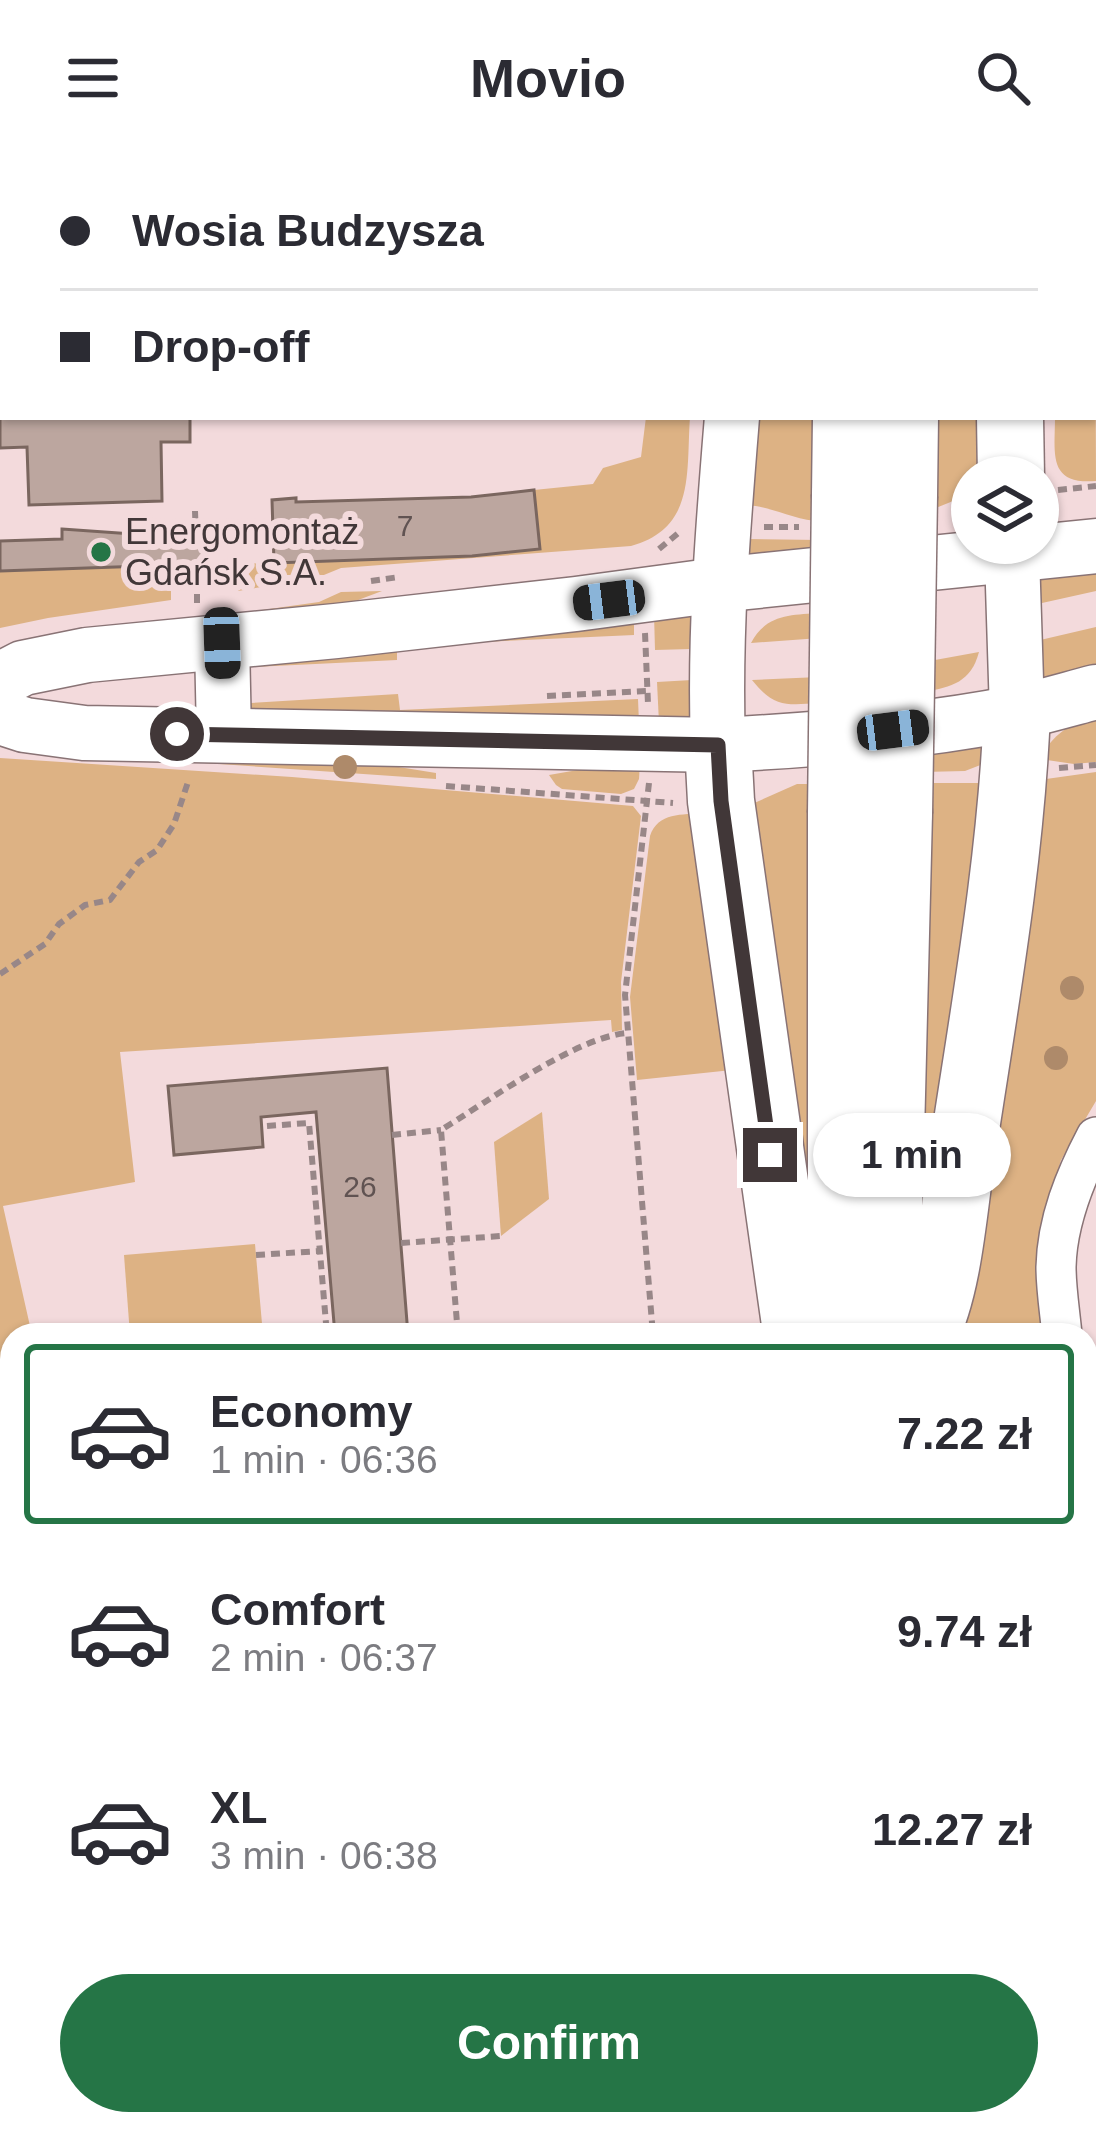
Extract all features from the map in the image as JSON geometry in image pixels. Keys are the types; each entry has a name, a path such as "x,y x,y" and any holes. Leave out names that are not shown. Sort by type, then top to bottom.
{"highway":[{"path":"847,420 874,495"},
{"path":"842,1323 870,813 874,495 903,420"},
{"path":"1011,420 1022,456"},
{"path":"931,1323 998,917 1017,712"},
{"path":"718,745 721,801 795,1323"},
{"path":"870,813 886,1323"}],"street":[{"path":"718,745 715,653 732,420"},
{"path":"1059,547 1096,546"},
{"path":"0,680 23,668 210,625 645,577 718,585 951,556"},
{"path":"1012,564 1017,712"},
{"path":"208,751 210,625"},
{"path":"0,716 25,725 208,751 718,745 811,740 1017,712 1096,692"},
{"path":"1061,1323 1056,1267 1062,1224 1076,1177 1096,1137"}],"path":[{"path":"1059,485 1096,486"},
{"path":"195,511 196,539"},
{"path":"652,1323 625,995 649,802 645,577 692,522"},
{"path":"197,564 210,625"},
{"path":"0,974 45,944 59,924 85,905 110,900 139,862 157,850 208,751"},
{"path":"392,1135 441,1130 568,1052 627,1033"},
{"path":"267,1126 309,1123 326,1323"},
{"path":"441,1130 457,1323"},
{"path":"400,1243 501,1237"},
{"path":"256,1255 320,1251"}],"shaded area":[{"path":"646,420 690,420 687,477 677,512 652,538 631,546 341,568 319,577 238,591 237,564 472,556 539,549 534,490 593,484 603,468 641,457"},
{"path":"754,420 824,420 821,521 747,505"},
{"path":"926,420 992,420 986,456 951,456 951,502 926,512"},
{"path":"1055,420 1096,420 1096,481 1069,478 1061,472"},
{"path":"747,539 821,540 821,555 745,563"},
{"path":"171,564 171,600 0,628 0,571"},
{"path":"1096,568 1096,591 1033,605 1031,575"},
{"path":"382,591 329,611 264,615 255,611 319,602 341,592"},
{"path":"690,611 691,649 655,650 654,614"},
{"path":"820,613 820,638 751,643 772,621"},
{"path":"634,617 634,635 397,646 397,660 253,667 254,661"},
{"path":"1096,627 1096,673 1036,687 1036,641"},
{"path":"979,652 971,670 959,681 924,692 924,662"},
{"path":"819,677 819,703 798,704 774,700 752,680"},
{"path":"692,680 695,723 659,723 657,682"},
{"path":"398,694 400,710 638,699 639,723 251,712 249,707 251,703"},
{"path":"1096,713 1096,762 1040,759 1063,731"},
{"path":"995,736 983,764 965,771 923,772 923,747"},
{"path":"117,757 349,759 436,773 436,779"},
{"path":"0,758 633,806 641,816 621,982 622,1030 612,1032 611,1020 120,1052 135,1182 3,1206 29,1323 0,1323"},
{"path":"640,764 634,789 621,794 562,789 549,775"},
{"path":"1096,772 1096,1101 1061,1160 1038,1239 1042,1323 958,1323 1039,780"},
{"path":"923,783 994,783 907,1314"},
{"path":"797,784 817,784 816,1259 743,808"},
{"path":"704,813 732,1070 637,1080 630,997 650,836 665,819"},
{"path":"542,1112 549,1199 501,1236 494,1142"},
{"path":"255,1244 262,1323 129,1323 124,1255"}],"building":[{"path":"0,420 190,420 190,442 161,442 162,501 29,505 27,447 0,448"},
{"path":"534,490 540,549 274,563 272,500 471,497"},
{"name":"Energomontaż Gdańsk S.A.","path":"62,529 191,534 191,539 201,539 202,564 0,571 0,541 62,539"},
{"path":"387,1068 407,1323 334,1323 316,1112 261,1117 263,1147 174,1155 168,1086"}],"place":[{"name":"Energomontaż Gdańsk S.A.","path":"101,552"}],"route":[{"path":"177,734 718,745 721,801 770,1155"}]}
